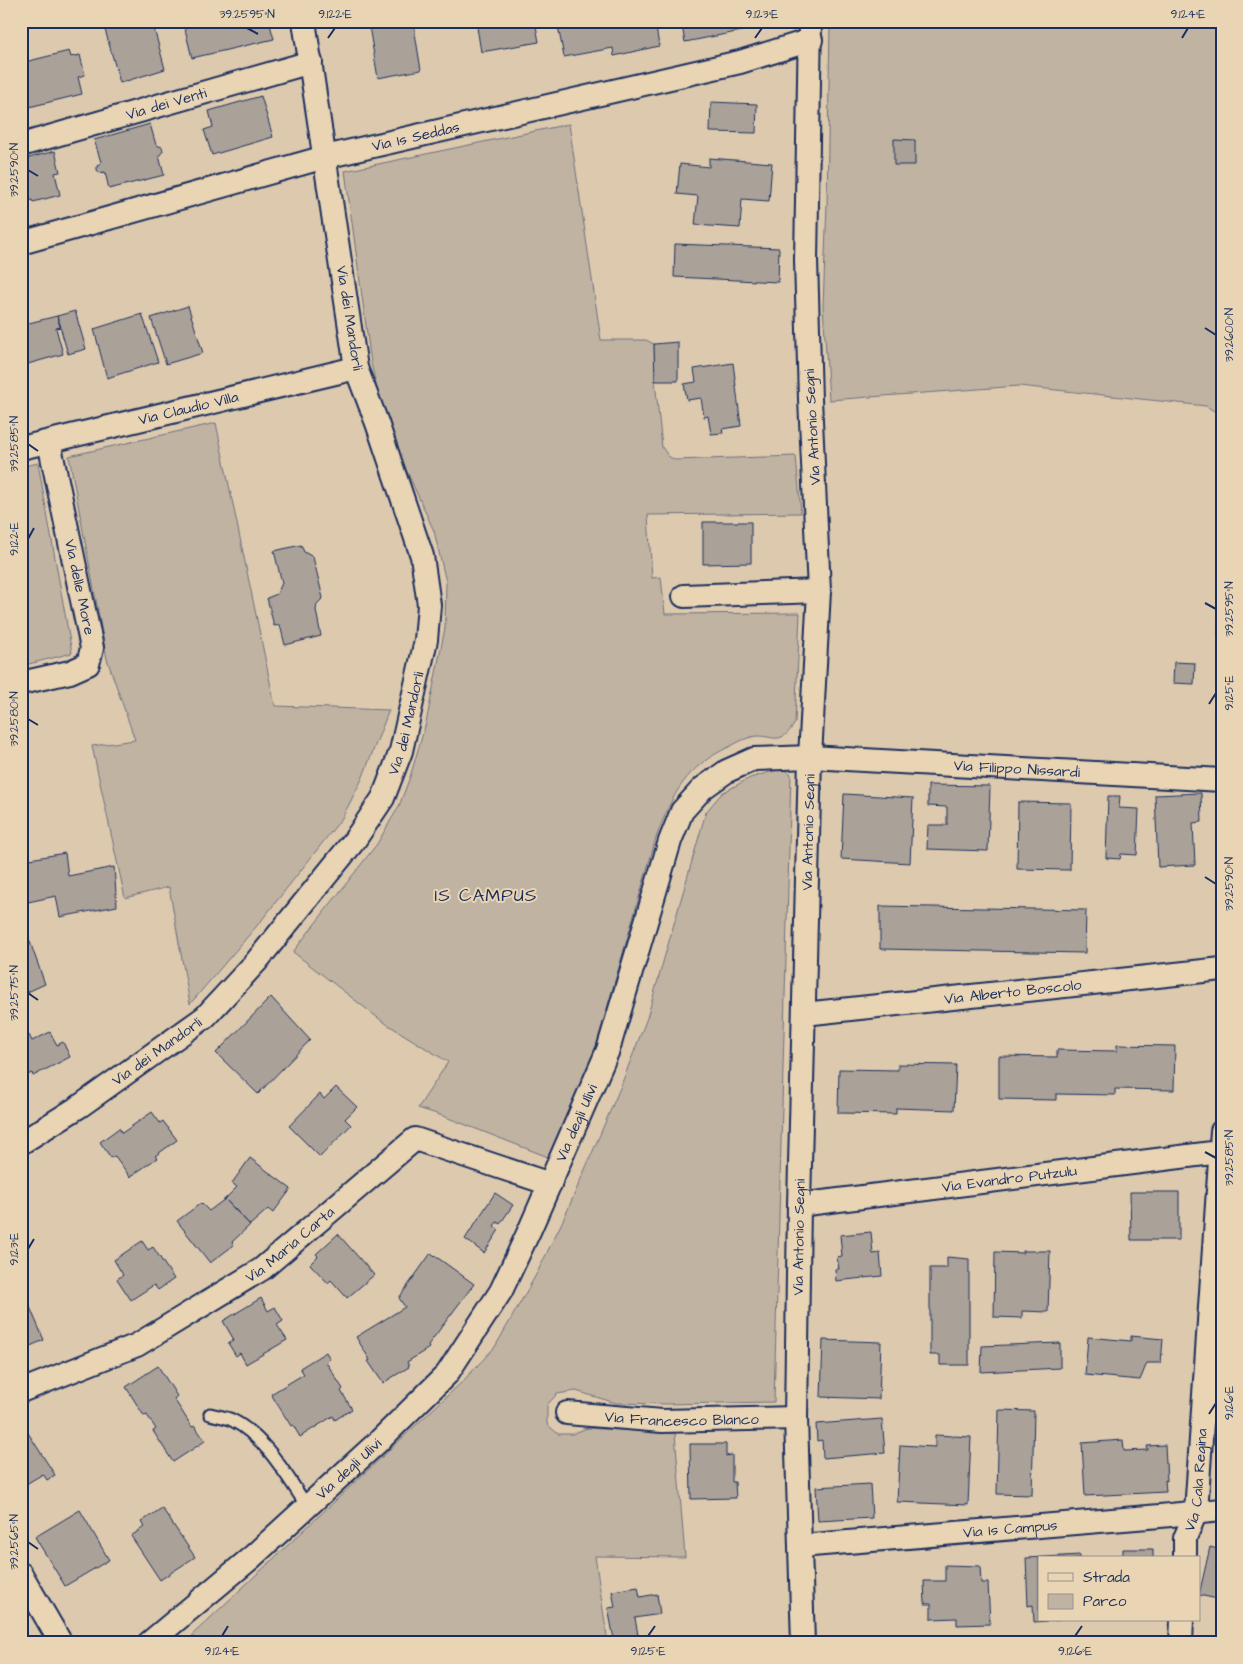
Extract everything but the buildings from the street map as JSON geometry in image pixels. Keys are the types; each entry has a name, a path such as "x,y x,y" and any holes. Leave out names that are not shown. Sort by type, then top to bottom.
{"street":[{"path":"304,21 325,157"},
{"name":"Via Is Seddas","path":"21,243 325,157 740,62 811,31"},
{"name":"Via Antonio Segni","path":"803,1643 796,1418 799,1204 810,756 819,591 806,260 811,31"},
{"name":"Via dei Venti","path":"21,145 311,62"},
{"name":"Via dei Mandorli","path":"21,1143 80,1106 205,1017 256,962 354,841 383,798 401,751 426,640 428,605 422,556 377,423 356,368 325,157"},
{"name":"Via Claudio Villa","path":"21,448 356,368"},
{"name":"Via delle More","path":"21,683 70,672 88,664 92,648 49,442"},
{"path":"684,596 819,591"},
{"name":"Via Filippo Nissardi","path":"810,756 1222,780"},
{"name":"Via degli Ulivi","path":"149,1643 252,1557 379,1441 447,1374 501,1291 608,1050 670,841 682,811 703,788 727,771 754,759 810,756"},
{"name":"Via Alberto Boscolo","path":"804,1014 1222,969"},
{"name":"Via Maria Carta","path":"21,1391 137,1345 262,1269 415,1139 550,1184"},
{"name":"Via Evandro Putzulu","path":"799,1204 1221,1141"},
{"name":"Via Cala Regina","path":"1185,1556 1186,1538 1196,1512 1221,1141"},
{"name":"Via Francesco Blanco","path":"567,1413 662,1421 796,1418"},
{"name":"Via Is Campus","path":"800,1546 1222,1510"},
{"path":"21,1574 61,1643"},
{"path":"1181,1643 1182,1622"}],"lane":[{"name":"Via degli Ulivi","path":"210,1414 232,1419 252,1434 272,1454 308,1506"}],"green space":[{"path":"830,21 1222,21 1222,416 1206,406 1019,386 829,400 823,306"},
{"path":"569,124 601,340 646,340 654,344 655,381 662,447 668,456 675,460 796,456 801,513 648,515 652,578 661,577 665,614 800,613 795,723 784,736 778,738 756,736 748,738 715,754 692,772 675,795 656,838 592,1061 548,1157 418,1108 448,1062 382,1021 293,952 377,844 399,806 426,723 445,628 446,582 434,531 399,454 378,393 371,363 345,171"},
{"path":"216,423 275,706 389,710 362,779 342,818 261,921 190,1004 169,887 125,898 92,746 135,740 107,659 69,456"},
{"path":"38,463 72,653 25,665 21,648 21,467"},
{"path":"1222,464 1222,637 1218,636"},
{"path":"783,768 791,774 774,1402 616,1403 576,1391 557,1394 547,1405 547,1424 558,1434 572,1434 587,1428 675,1433 685,1557 595,1556 608,1643 198,1643 192,1635 462,1382 495,1347 537,1273 565,1216 620,1088 647,1018 706,812 722,793 750,778"}],"district":[{"name":"IS CAMPUS","path":"486,895"}]}
